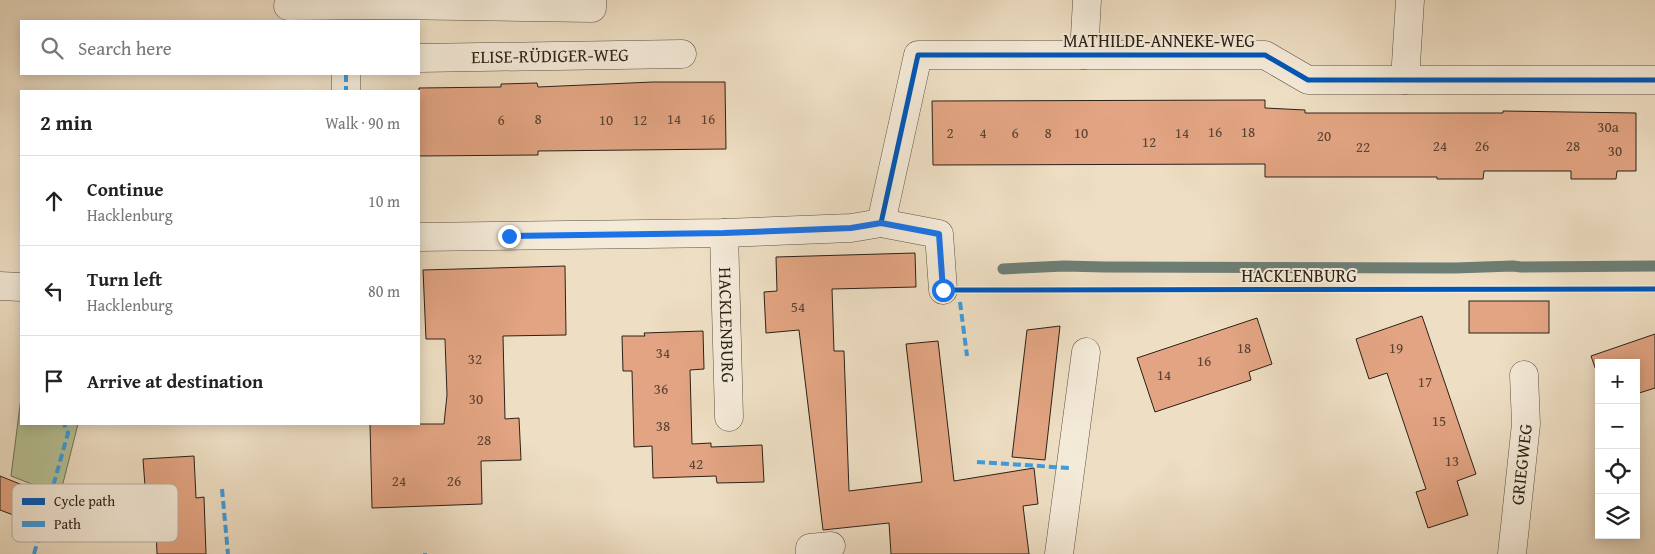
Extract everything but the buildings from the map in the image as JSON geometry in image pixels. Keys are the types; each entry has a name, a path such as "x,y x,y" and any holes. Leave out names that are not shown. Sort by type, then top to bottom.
{"street":[{"path":"288,9 391,4 592,8 592,0"},
{"path":"1084,55 1087,0"},
{"path":"1405,80 1410,0"},
{"name":"ELISE-RÜDIGER-WEG","path":"420,58 682,54"},
{"name":"MATHILDE-ANNEKE-WEG","path":"881,223 918,55 1265,55 1308,80 1655,80"},
{"path":"346,75 346,90"},
{"path":"420,237 724,233 851,228 881,223 939,234 943,290"},
{"name":"HACKLENBURG","path":"724,233 730,417"},
{"path":"0,286 20,287"},
{"path":"1059,554 1086,352"},
{"name":"GRIEGWEG","path":"1512,554 1526,424 1524,375"}],"green space":[{"path":"20,406 20,425 78,425 63,484 32,484 11,476"}],"waterway":[{"path":"1003,269 1064,266 1455,268 1655,266"}],"marked path":[{"path":"346,75 346,90"},
{"path":"960,302 967,356"},
{"path":"54,484 68,433 64,425"},
{"path":"977,462 1070,468"},
{"path":"222,489 228,554"},
{"path":"34,554 37,542"}],"cycle path":[{"path":"881,223 918,55 1265,55 1308,80 1655,80"},
{"path":"943,290 1655,289"}],"route":[{"path":"509,236 724,233 851,228 881,223 939,234 943,290"}]}
